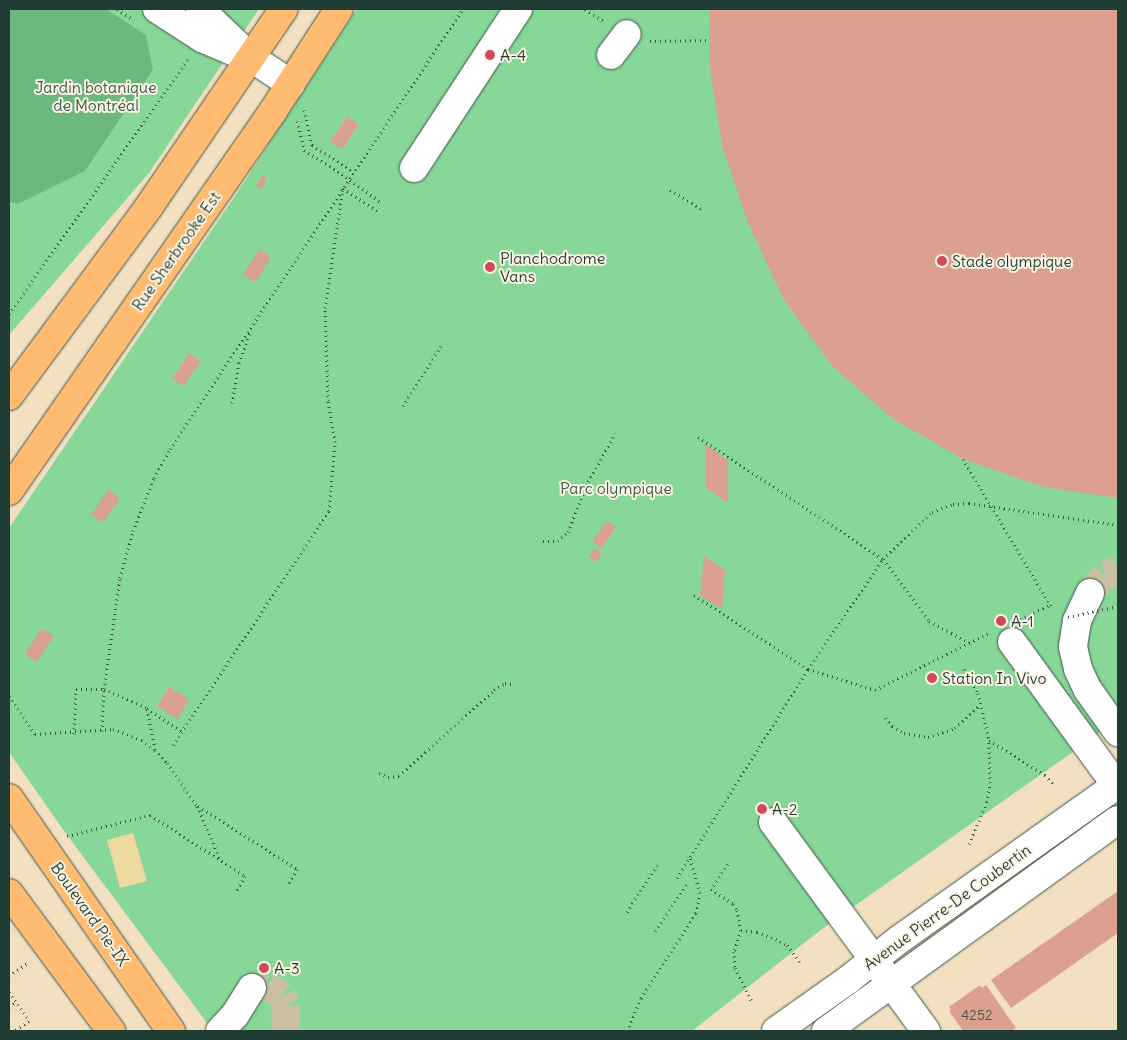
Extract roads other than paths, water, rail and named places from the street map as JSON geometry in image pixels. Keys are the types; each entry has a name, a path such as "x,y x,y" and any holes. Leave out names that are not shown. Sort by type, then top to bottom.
{"main road":[{"path":"9,396 148,208 284,9"},
{"name":"Rue Sherbrooke Est","path":"9,491 297,96 340,9"},
{"name":"Boulevard Pie-IX","path":"9,798 171,1031"},
{"path":"9,893 111,1031"}],"street":[{"path":"156,9 202,38 250,58"},
{"path":"200,9 250,58 297,96"},
{"path":"414,168 518,9"},
{"path":"1090,593 1077,622 1073,647 1078,669 1088,690 1118,732"},
{"path":"1007,631 1117,786"},
{"name":"Avenue Pierre-De Coubertin","path":"776,1031 1117,786"},
{"name":"Avenue Pierre-De Coubertin","path":"826,1031 1118,820"},
{"path":"773,822 926,1031"},
{"path":"220,1031 235,1015 252,988"}],"tunnel":[{"path":"1090,593 1105,575 1118,570"},
{"path":"252,988 259,985 267,986 282,996 286,1005 285,1031"}],"place":[{"name":"A-4","path":"490,55"},
{"name":"Stade olympique","path":"942,261"},
{"name":"Planchodrome Vans","path":"490,267"},
{"name":"A-1","path":"1001,621"},
{"name":"Station In Vivo","path":"932,678"},
{"name":"A-2","path":"762,809"},
{"name":"A-3","path":"264,968"}],"park label":[{"name":"Jardin botanique de Montréal","path":"96,96"},
{"name":"Parc olympique","path":"616,488"}]}
